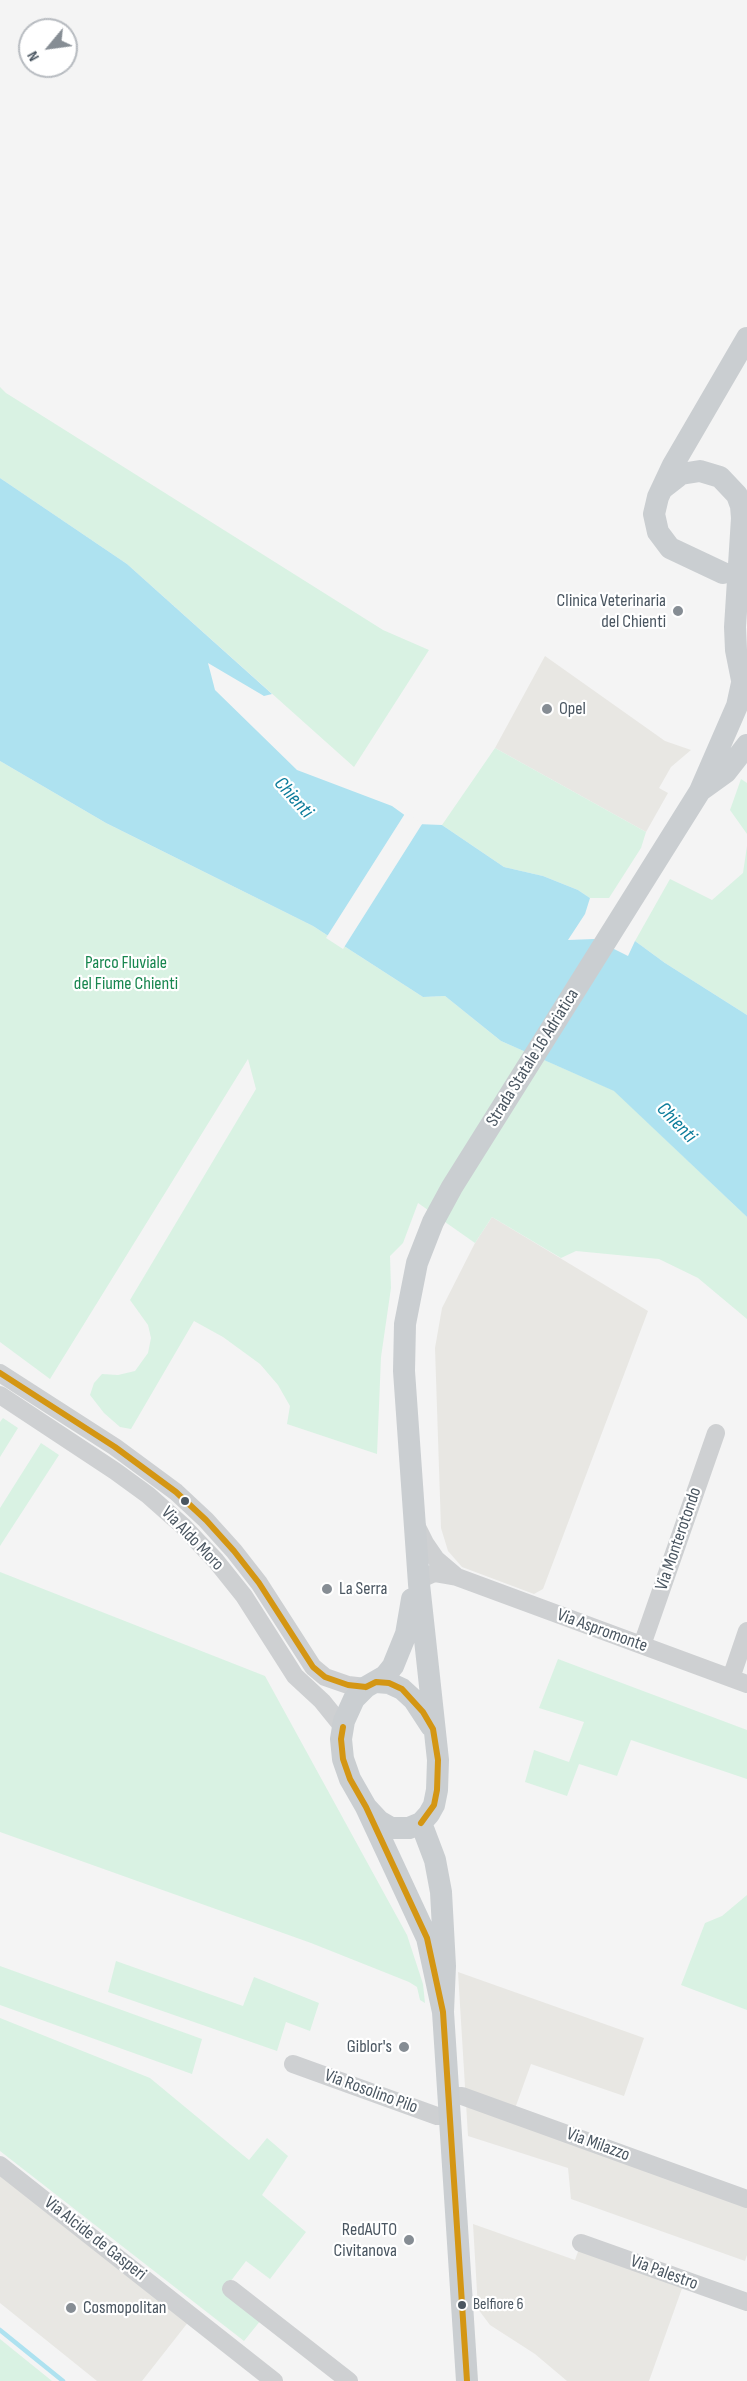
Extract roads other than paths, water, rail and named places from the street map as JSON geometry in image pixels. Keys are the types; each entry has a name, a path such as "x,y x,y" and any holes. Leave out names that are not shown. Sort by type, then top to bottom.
{"main road":[{"path":"723,573 674,551 661,537 654,514 658,497 673,465 747,338"},
{"path":"663,488 681,474 700,471 720,477 737,495 742,518 735,627 736,650 743,684"},
{"name":"Strada Statale 16 Adriatica","path":"434,1729 419,1584 404,1371 407,1306 424,1243 452,1187 695,798 728,729 743,684 747,660"},
{"path":"695,798 726,772 747,745"},
{"name":"Strada Statale 16 Adriatica","path":"371,1685 390,1670 402,1647 411,1611 414,1572 410,1508 412,1481"},
{"path":"366,1808 379,1821 391,1828 409,1828 421,1822 434,1805 437,1790 438,1760 434,1729 414,1700 402,1689 389,1683 371,1685 354,1699 347,1710 341,1739 344,1759 350,1779 427,1938 443,2012"},
{"path":"421,1822 435,1860 441,1893 446,1966 443,2012 467,2381"}],"street":[{"name":"Via Aldo Moro","path":"0,1373 116,1447 176,1492 206,1520 260,1583 313,1667 325,1677 348,1685 371,1685"},
{"name":"Via Aldo Moro","path":"0,1395 115,1471 148,1495 183,1526 216,1561 244,1596 295,1676 322,1701 343,1727"},
{"name":"Via Monterotondo","path":"642,1645 716,1433"},
{"name":"Via Aspromonte","path":"415,1523 436,1559 457,1577"},
{"name":"Via Aspromonte","path":"419,1584 423,1578 434,1574 457,1577 739,1681"},
{"path":"739,1681 747,1631"},
{"name":"Via Rosolino Pilo","path":"293,2064 437,2116 449,2106"},
{"name":"Via Milazzo","path":"449,2106 462,2096 747,2199"},
{"name":"Via Alcide de Gasperi","path":"0,2165 274,2381"},
{"name":"Via Palestro","path":"581,2243 747,2302"},
{"path":"231,2289 349,2381"}],"water":[{"name":"Chienti","path":"0,478 127,564 272,694 264,696 208,663 215,690 297,770 392,806 417,824 442,825 504,867 543,876 578,890 590,898 585,914 568,940 594,939 628,956 635,941 665,963 747,1015 747,1217 614,1091 501,1041 445,996 423,997 313,926 106,823 0,761"}],"waterway":[{"path":"0,2330 63,2381"}],"place":[{"name":"Clinica Veterinaria del Chienti","path":"678,611"},
{"name":"Opel","path":"547,709"},
{"name":"La Serra","path":"327,1589"},
{"name":"Giblor's","path":"404,2047"},
{"name":"RedAUTO Civitanova","path":"409,2240"},
{"name":"Belfiore 6","path":"462,2305"},
{"name":"Cosmopolitan","path":"71,2308"}],"park label":[{"name":"Parco Fluviale del Fiume Chienti","path":"126,973"}]}
